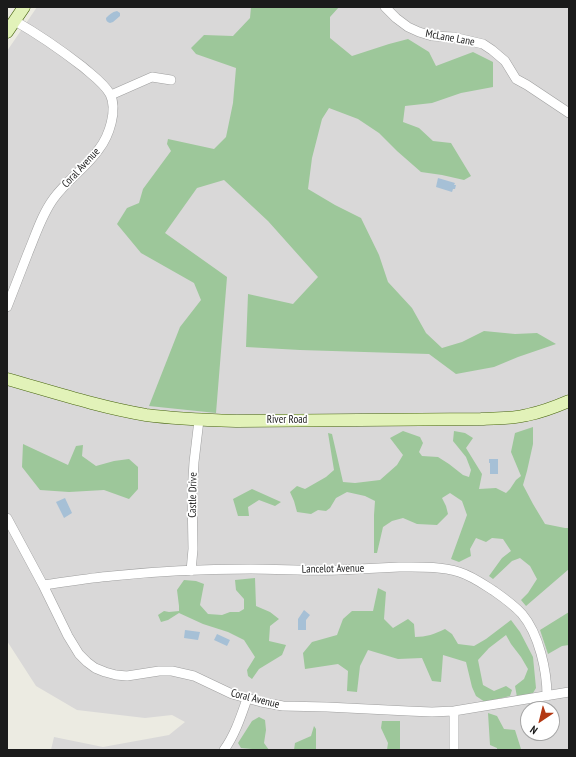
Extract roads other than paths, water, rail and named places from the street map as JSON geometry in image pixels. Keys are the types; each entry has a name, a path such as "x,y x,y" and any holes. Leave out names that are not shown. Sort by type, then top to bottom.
{"street":[{"path":"7,32 24,7"},
{"name":"McLane Lane","path":"385,7 408,27 419,32 432,36 453,37 483,44 505,61 516,79 569,113"},
{"path":"15,20 70,57 104,85 111,95 152,77 171,80"},
{"name":"Coral Avenue","path":"7,306 48,207 61,189 93,158 106,139 113,115 111,95"},
{"name":"River Road","path":"7,379 125,411 199,420 237,421 507,418 526,416 569,401"},
{"name":"Castle Drive","path":"190,571 193,549 192,494 199,420"},
{"name":"Coral Avenue","path":"7,518 43,585 68,636 79,654 95,668 105,672 127,676 159,671 172,671 194,676 232,694 247,699 283,706 326,706 420,712 454,711 569,692"},
{"name":"Lancelot Avenue","path":"43,585 112,576 166,572 252,569 339,570 416,567 438,568 459,572 469,576 506,599 528,622 540,651 547,682 547,696"},
{"path":"224,750 235,731 247,699"},
{"path":"454,711 454,750"}],"water":[{"path":"117,11 120,13 120,16 113,22 110,23 106,21 106,18"},
{"path":"438,178 455,183 455,189 453,189 452,192 436,187"},
{"path":"489,459 498,459 498,474 490,474"},
{"path":"65,498 72,513 64,518 56,502"},
{"path":"304,610 310,615 306,620 306,630 298,630 298,619"},
{"path":"185,630 200,632 198,640 184,638"},
{"path":"217,634 230,640 227,646 214,640"}]}
